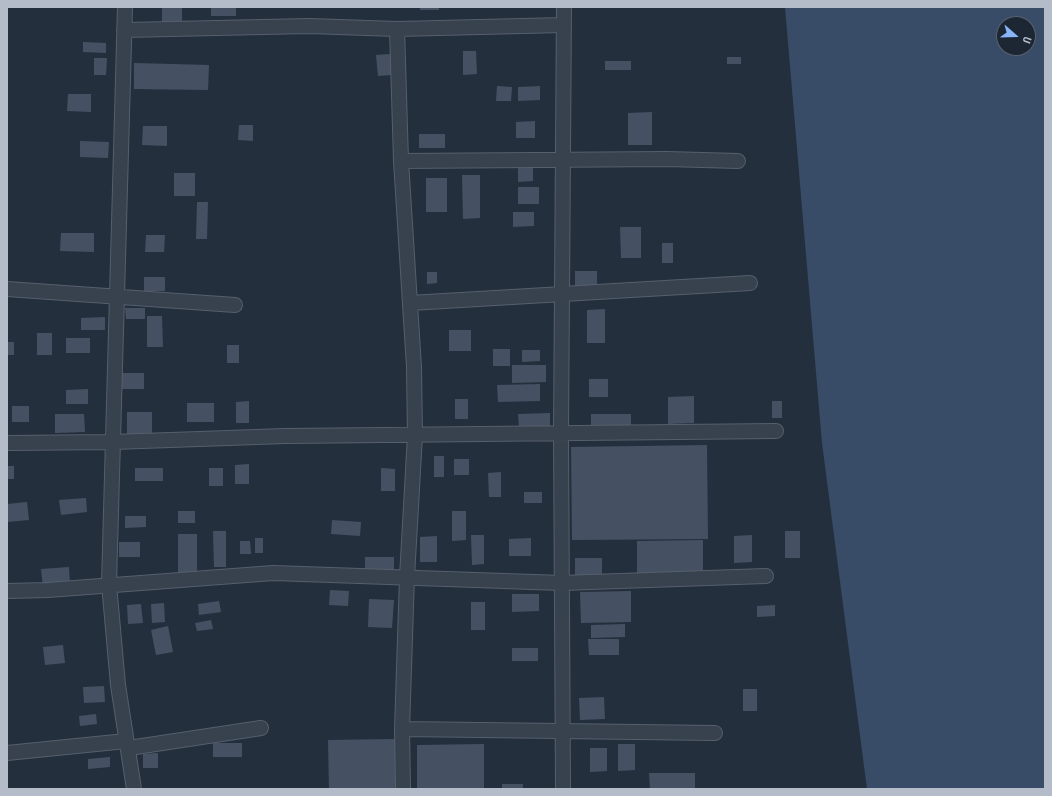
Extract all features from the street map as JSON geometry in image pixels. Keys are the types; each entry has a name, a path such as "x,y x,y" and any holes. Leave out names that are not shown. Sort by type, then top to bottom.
{"street":[{"path":"125,7 109,584 118,684 134,789"},
{"path":"563,789 561,433 564,7"},
{"path":"124,30 309,26 397,29 564,25"},
{"path":"397,29 401,161 414,367 415,435 407,577 402,729 403,789"},
{"path":"401,161 562,161 667,159 738,161"},
{"path":"410,303 750,283"},
{"path":"7,289 235,305"},
{"path":"7,443 113,442 285,436 776,431"},
{"path":"7,591 48,590 109,584 273,574 562,583 766,576"},
{"path":"7,752 127,744 261,728"},
{"path":"402,729 715,733"}],"water":[{"path":"785,7 1045,7 1045,789 867,789 822,443"}],"building":[{"path":"162,7 182,7 182,27 162,27"},
{"path":"211,7 236,7 236,16 211,16"},
{"path":"420,7 439,7 439,10 420,10"},
{"path":"83,42 106,43 106,53 83,52"},
{"path":"463,51 476,51 477,74 463,75"},
{"path":"390,54 392,75 378,76 376,55"},
{"path":"727,57 741,57 741,64 727,64"},
{"path":"94,58 107,58 106,75 94,75"},
{"path":"605,61 631,61 631,70 605,70"},
{"path":"134,63 209,65 208,90 134,89"},
{"path":"497,86 512,87 511,101 496,101"},
{"path":"540,86 540,100 518,101 518,87"},
{"path":"68,94 91,94 91,112 67,111"},
{"path":"652,112 652,145 628,145 628,113"},
{"path":"535,121 535,138 516,138 516,122"},
{"path":"239,125 253,125 253,141 238,140"},
{"path":"143,126 167,126 167,146 142,145"},
{"path":"419,134 445,134 445,148 419,148"},
{"path":"80,141 109,142 108,158 80,157"},
{"path":"518,168 533,168 533,181 518,182"},
{"path":"174,173 195,173 195,196 174,196"},
{"path":"462,175 480,175 480,218 463,219"},
{"path":"426,178 447,178 447,212 426,212"},
{"path":"518,187 539,187 539,204 518,204"},
{"path":"197,202 208,202 207,239 196,239"},
{"path":"513,212 534,212 534,226 513,227"},
{"path":"620,227 641,227 641,258 621,258"},
{"path":"61,233 94,233 94,252 60,251"},
{"path":"146,235 165,235 164,252 145,252"},
{"path":"662,243 673,243 673,263 662,263"},
{"path":"575,271 597,271 597,288 575,289"},
{"path":"427,272 437,272 437,283 427,284"},
{"path":"144,277 165,277 165,291 144,291"},
{"path":"125,308 145,308 145,319 126,319"},
{"path":"605,309 605,343 587,343 587,310"},
{"path":"147,316 162,316 163,347 147,347"},
{"path":"105,317 105,330 81,330 81,318"},
{"path":"449,330 471,330 471,351 449,351"},
{"path":"37,333 52,333 52,355 37,355"},
{"path":"66,338 90,338 90,353 66,353"},
{"path":"7,342 14,342 14,355 7,355"},
{"path":"227,345 239,345 239,363 227,363"},
{"path":"493,349 510,349 510,366 493,366"},
{"path":"522,350 540,350 540,361 522,362"},
{"path":"512,365 546,365 546,382 512,383"},
{"path":"120,373 144,373 144,389 121,389"},
{"path":"589,379 608,379 608,397 589,397"},
{"path":"540,384 540,401 498,402 497,385"},
{"path":"88,389 88,404 66,404 66,390"},
{"path":"694,396 694,423 668,424 668,397"},
{"path":"455,399 468,399 468,419 455,419"},
{"path":"249,401 249,423 236,423 236,402"},
{"path":"772,401 782,401 782,418 772,418"},
{"path":"187,403 214,403 214,422 187,422"},
{"path":"12,406 29,406 29,422 12,422"},
{"path":"127,412 152,412 152,436 127,437"},
{"path":"550,413 550,428 519,428 518,414"},
{"path":"55,414 84,414 85,432 55,433"},
{"path":"591,414 631,414 631,430 591,430"},
{"path":"707,445 708,539 572,540 571,447"},
{"path":"434,456 444,456 444,477 434,477"},
{"path":"454,459 469,459 469,475 454,475"},
{"path":"249,464 249,484 235,484 235,465"},
{"path":"7,466 14,466 14,479 7,479"},
{"path":"135,468 163,468 163,481 135,481"},
{"path":"209,468 223,468 223,486 209,486"},
{"path":"381,468 395,469 395,491 381,491"},
{"path":"501,472 501,497 489,497 488,473"},
{"path":"524,492 542,492 542,503 524,503"},
{"path":"86,498 87,512 61,515 59,500"},
{"path":"27,502 29,520 7,522 7,504"},
{"path":"178,511 195,511 195,523 178,523"},
{"path":"452,511 466,511 466,540 452,541"},
{"path":"125,516 146,516 146,527 125,528"},
{"path":"332,520 361,522 360,536 331,534"},
{"path":"213,531 226,531 226,567 214,567"},
{"path":"785,531 800,531 800,558 785,558"},
{"path":"178,534 197,534 197,573 178,573"},
{"path":"471,535 484,535 484,564 472,565"},
{"path":"752,535 752,562 734,563 734,536"},
{"path":"437,536 437,562 420,562 420,537"},
{"path":"255,538 263,538 263,553 255,553"},
{"path":"531,538 531,556 509,556 509,539"},
{"path":"703,540 703,577 637,577 637,541"},
{"path":"240,541 250,541 251,554 240,554"},
{"path":"119,542 140,542 140,557 119,557"},
{"path":"365,557 394,557 394,572 365,572"},
{"path":"575,558 602,558 602,577 575,578"},
{"path":"69,567 70,585 43,587 41,569"},
{"path":"330,590 349,591 348,606 329,605"},
{"path":"631,591 631,622 581,623 580,592"},
{"path":"512,594 539,594 539,611 512,612"},
{"path":"369,599 394,600 392,628 368,627"},
{"path":"219,601 221,612 199,615 198,604"},
{"path":"471,602 485,602 485,630 471,630"},
{"path":"164,603 165,622 152,623 151,604"},
{"path":"141,604 143,623 128,624 127,605"},
{"path":"775,605 775,616 757,617 757,606"},
{"path":"211,620 213,629 197,631 195,623"},
{"path":"625,624 625,637 591,638 591,625"},
{"path":"168,626 173,652 156,655 151,630"},
{"path":"588,639 619,639 619,655 589,655"},
{"path":"63,645 65,663 45,665 43,647"},
{"path":"512,648 538,648 538,661 512,661"},
{"path":"104,686 105,702 84,703 83,687"},
{"path":"743,689 757,689 757,711 743,711"},
{"path":"604,697 605,719 580,720 579,698"},
{"path":"96,714 97,724 80,726 79,716"},
{"path":"395,739 396,789 329,789 328,740"},
{"path":"213,743 242,743 242,757 213,757"},
{"path":"484,744 484,789 417,789 417,745"},
{"path":"618,744 635,744 635,770 618,771"},
{"path":"590,748 607,748 607,771 590,772"},
{"path":"158,753 158,768 143,768 143,754"},
{"path":"110,757 110,767 88,769 88,759"},
{"path":"649,773 695,773 695,788 650,789"},
{"path":"502,784 523,784 523,789 502,789"}]}
